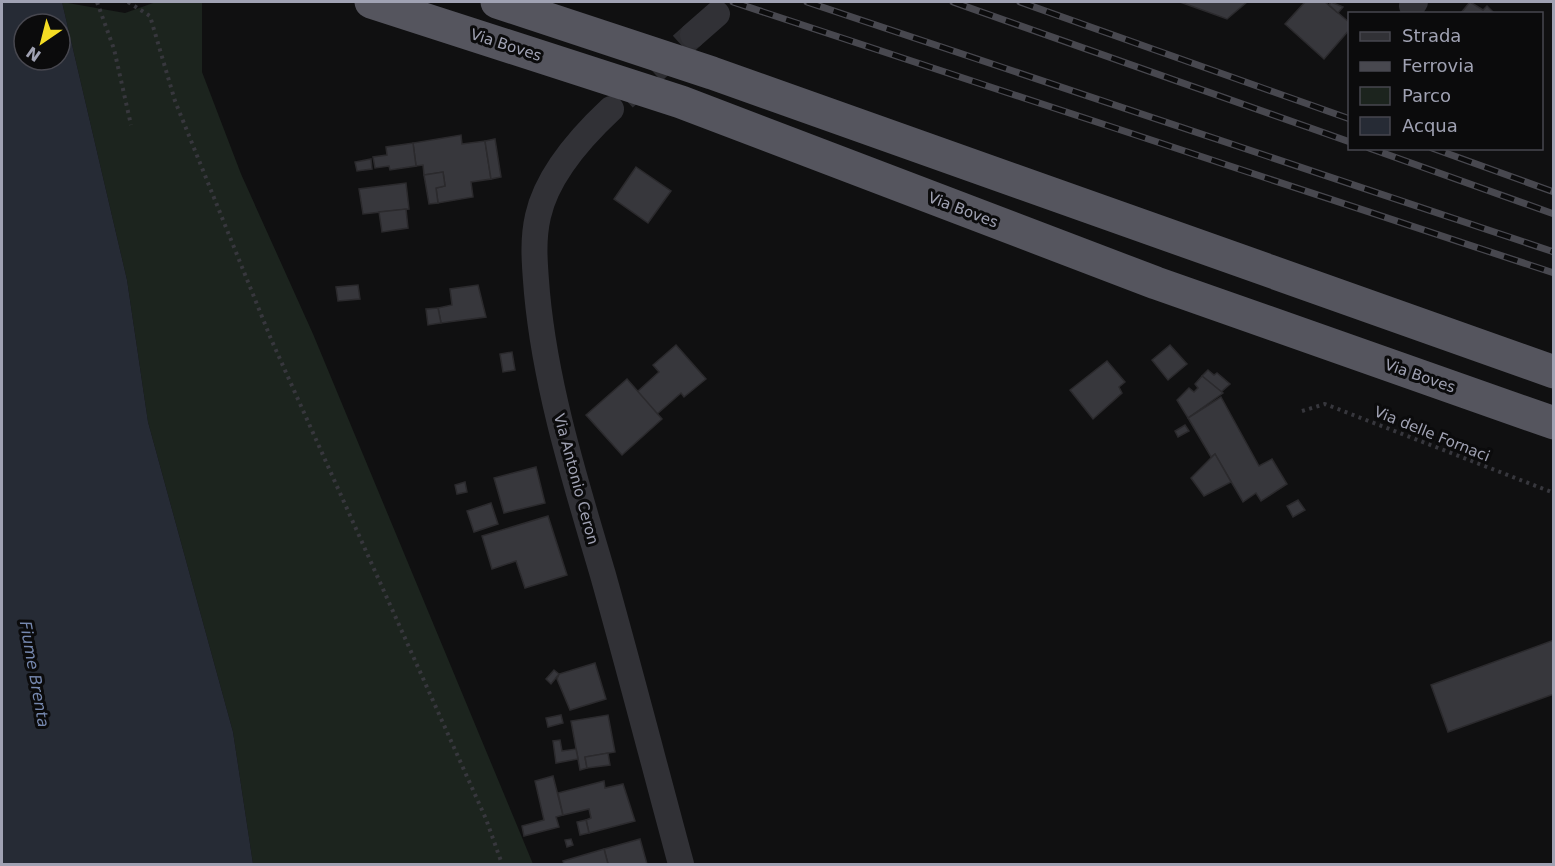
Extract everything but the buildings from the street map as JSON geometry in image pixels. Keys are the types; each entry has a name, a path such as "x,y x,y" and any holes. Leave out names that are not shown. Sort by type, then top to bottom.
{"highway":[{"name":"Via Boves","path":"371,2 681,102 1156,283 1554,423"},
{"path":"497,2 712,72 1554,372"}],"street":[{"path":"693,35 717,14"},
{"name":"Via Antonio Ceron","path":"611,109 590,129 570,154 538,214 534,241 540,321 551,384 579,499 603,574 681,864"}],"path":[{"path":"97,2 114,49 131,125"},
{"path":"128,2 150,15 175,101 271,339 476,797 502,864"},
{"name":"Via delle Fornaci","path":"1302,411 1325,404 1554,493"}],"green space":[{"path":"62,2 125,13 156,2 202,2 202,72 241,174 313,334 533,864 253,864 233,732 148,422 127,280 72,45 72,12 64,12"}],"water":[{"name":"Fiume Brenta","path":"2,2 62,2 64,12 12,12 12,72 72,72 72,45 127,280 148,422 233,732 253,864 2,864"}],"tunnel":[{"path":"624,98 693,35"}],"railway":[{"path":"733,2 1554,273"},
{"path":"807,2 1554,252"},
{"path":"953,2 1348,141"},
{"path":"1020,2 1348,118"},
{"path":"1375,150 1554,214"},
{"path":"1438,150 1554,192"}]}
